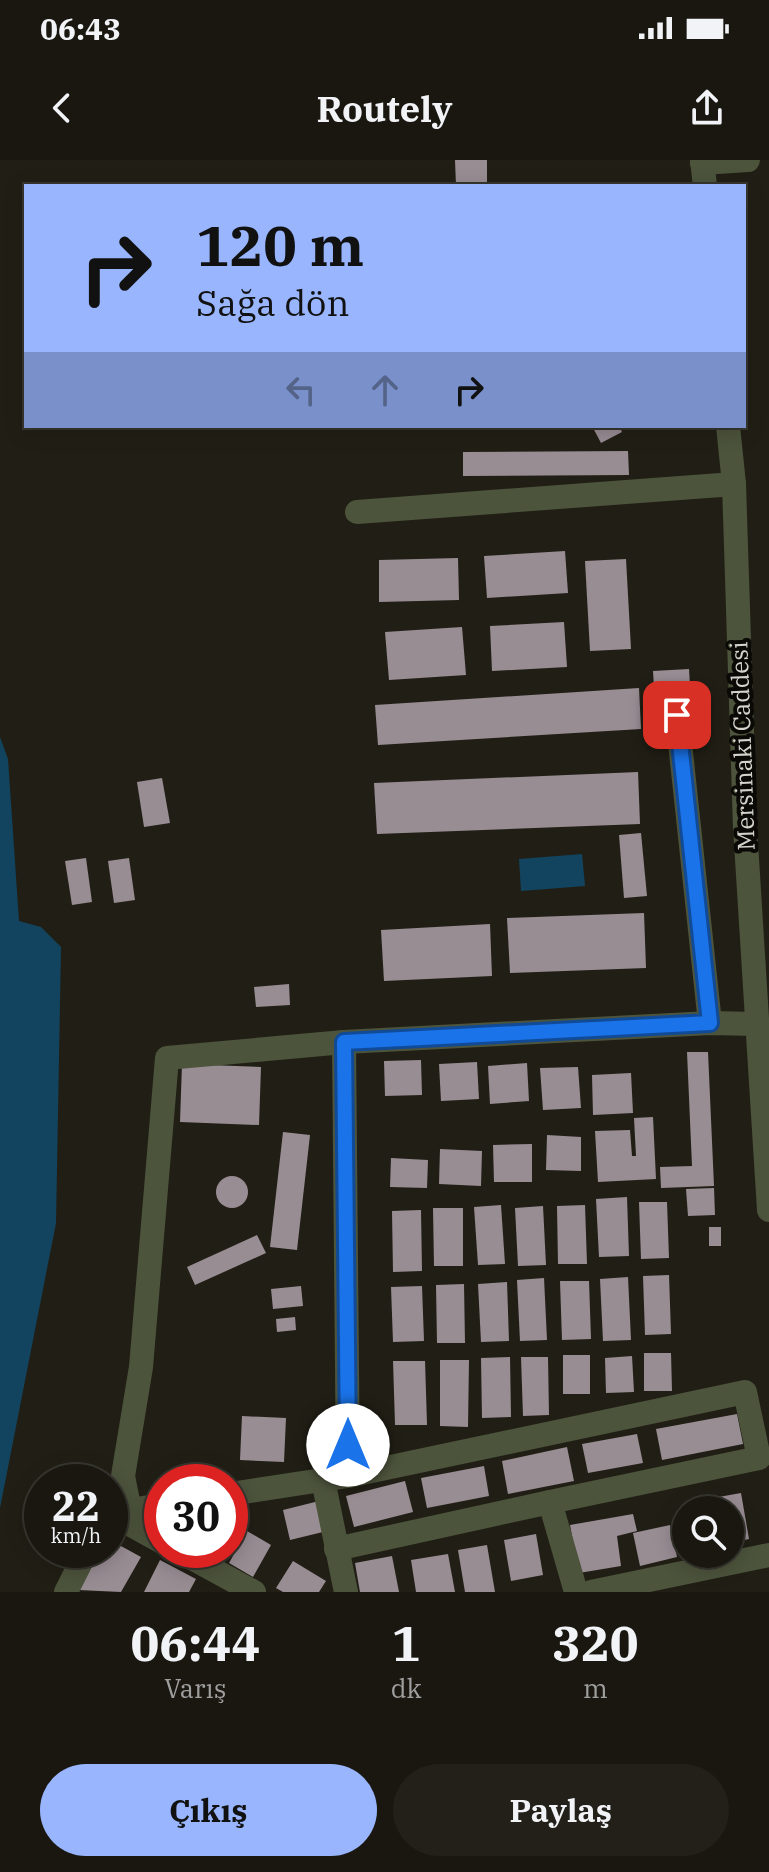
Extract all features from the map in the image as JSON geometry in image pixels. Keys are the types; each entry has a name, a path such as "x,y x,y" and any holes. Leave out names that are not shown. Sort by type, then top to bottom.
{"street":[{"path":"703,170 748,160"},
{"name":"Mersinaki Caddesi","path":"728,428 757,825 756,1024 764,1066 769,1210"},
{"path":"357,512 734,484"},
{"path":"677,715 710,1023"},
{"path":"125,1464 141,1367 167,1058 344,1042 710,1023 756,1024"},
{"path":"344,1042 348,1476"},
{"path":"248,1491 348,1476 745,1392 759,1458 336,1549"},
{"path":"323,1480 346,1592"},
{"path":"550,1502 576,1592"},
{"path":"128,1519 144,1532"},
{"path":"591,1592 769,1555"},
{"path":"66,1592 78,1568"},
{"path":"210,1568 254,1592"}],"water":[{"path":"0,737 8,759 19,921 41,927 61,947 56,1223 0,1508"},
{"path":"582,854 585,886 521,891 519,859"}],"building":[{"path":"455,160 487,160 487,184 456,184"},
{"path":"593,428 620,428 622,432 601,443"},
{"path":"628,451 629,475 463,476 463,452"},
{"path":"565,551 568,593 487,598 484,556"},
{"path":"458,558 459,600 379,602 379,560"},
{"path":"626,559 631,649 590,651 585,561"},
{"path":"564,622 567,667 492,671 490,626"},
{"path":"462,627 466,675 389,680 385,632"},
{"path":"689,669 690,686 654,687 653,671"},
{"path":"639,688 641,729 378,745 375,705"},
{"path":"638,772 640,824 377,834 374,783"},
{"path":"162,778 170,823 144,827 137,782"},
{"path":"641,833 647,896 624,898 619,835"},
{"path":"86,858 92,902 72,905 65,861"},
{"path":"129,858 135,900 114,903 108,861"},
{"path":"644,913 646,968 510,973 507,918"},
{"path":"490,924 492,976 384,981 381,930"},
{"path":"289,984 290,1005 256,1007 254,987"},
{"path":"687,1052 708,1052 714,1186 661,1188 660,1167 692,1166"},
{"path":"421,1060 422,1095 385,1096 384,1061"},
{"path":"477,1062 479,1099 441,1101 439,1064"},
{"path":"527,1063 529,1101 490,1104 488,1066"},
{"path":"182,1064 261,1067 259,1125 180,1122"},
{"path":"578,1067 581,1108 543,1110 540,1068"},
{"path":"631,1073 633,1113 593,1115 592,1075"},
{"path":"653,1117 656,1179 598,1182 595,1131 630,1130 632,1156 636,1156 634,1118"},
{"path":"283,1132 310,1135 297,1250 270,1247"},
{"path":"547,1135 581,1137 581,1171 546,1170"},
{"path":"532,1144 532,1182 494,1182 493,1145"},
{"path":"440,1149 482,1151 481,1186 439,1184"},
{"path":"391,1158 428,1160 427,1188 390,1187"},
{"path":"232,1176 243,1181 248,1192 243,1203 232,1208 221,1203 216,1192 221,1181"},
{"path":"714,1188 715,1215 688,1216 686,1189"},
{"path":"627,1197 629,1256 599,1257 596,1199"},
{"path":"639,1202 667,1202 669,1258 641,1259"},
{"path":"501,1205 505,1264 478,1265 474,1207"},
{"path":"585,1205 587,1264 558,1264 557,1206"},
{"path":"543,1206 546,1265 518,1266 515,1208"},
{"path":"433,1208 463,1208 463,1266 434,1266"},
{"path":"421,1210 422,1271 393,1272 392,1211"},
{"path":"709,1227 721,1227 721,1246 709,1246"},
{"path":"257,1235 266,1253 195,1285 187,1267"},
{"path":"669,1275 671,1334 645,1335 643,1276"},
{"path":"628,1277 631,1340 603,1341 600,1279"},
{"path":"544,1278 547,1340 520,1341 517,1280"},
{"path":"560,1281 589,1281 591,1339 562,1340"},
{"path":"507,1282 509,1341 481,1342 478,1284"},
{"path":"464,1284 465,1343 437,1343 436,1285"},
{"path":"301,1286 303,1306 273,1309 271,1289"},
{"path":"422,1286 424,1341 393,1342 391,1287"},
{"path":"295,1317 296,1330 277,1332 276,1319"},
{"path":"644,1353 671,1353 672,1391 644,1391"},
{"path":"563,1355 590,1355 590,1394 563,1394"},
{"path":"632,1356 634,1392 606,1393 605,1358"},
{"path":"510,1357 511,1417 482,1418 481,1358"},
{"path":"521,1357 548,1357 549,1415 523,1416"},
{"path":"440,1360 469,1360 468,1427 440,1426"},
{"path":"393,1361 425,1361 427,1425 395,1425"},
{"path":"737,1414 743,1444 662,1460 656,1429"},
{"path":"242,1416 286,1418 284,1462 240,1460"},
{"path":"637,1434 643,1463 588,1473 582,1444"},
{"path":"567,1447 574,1481 508,1494 502,1461"},
{"path":"484,1466 489,1496 427,1508 421,1478"},
{"path":"405,1481 413,1512 354,1527 346,1496"},
{"path":"319,1501 327,1531 290,1540 283,1510"},
{"path":"744,1510 749,1539 744,1540"},
{"path":"633,1514 637,1531 617,1536 621,1566 579,1573 570,1525"},
{"path":"670,1525 672,1558 640,1566 633,1533"},
{"path":"248,1532 271,1545 253,1577 238,1568 248,1568"},
{"path":"536,1534 543,1575 511,1581 504,1540"},
{"path":"487,1545 495,1592 465,1592 458,1550"},
{"path":"128,1550 141,1557 121,1592 79,1590 91,1568 128,1568"},
{"path":"448,1554 455,1592 416,1592 411,1560"},
{"path":"392,1556 399,1592 360,1592 355,1563"},
{"path":"293,1561 326,1581 319,1592 283,1592 276,1588"},
{"path":"156,1568 175,1568 196,1579 189,1592 144,1592"}],"route":[{"path":"348,1445 344,1042 710,1023 677,715"}]}
